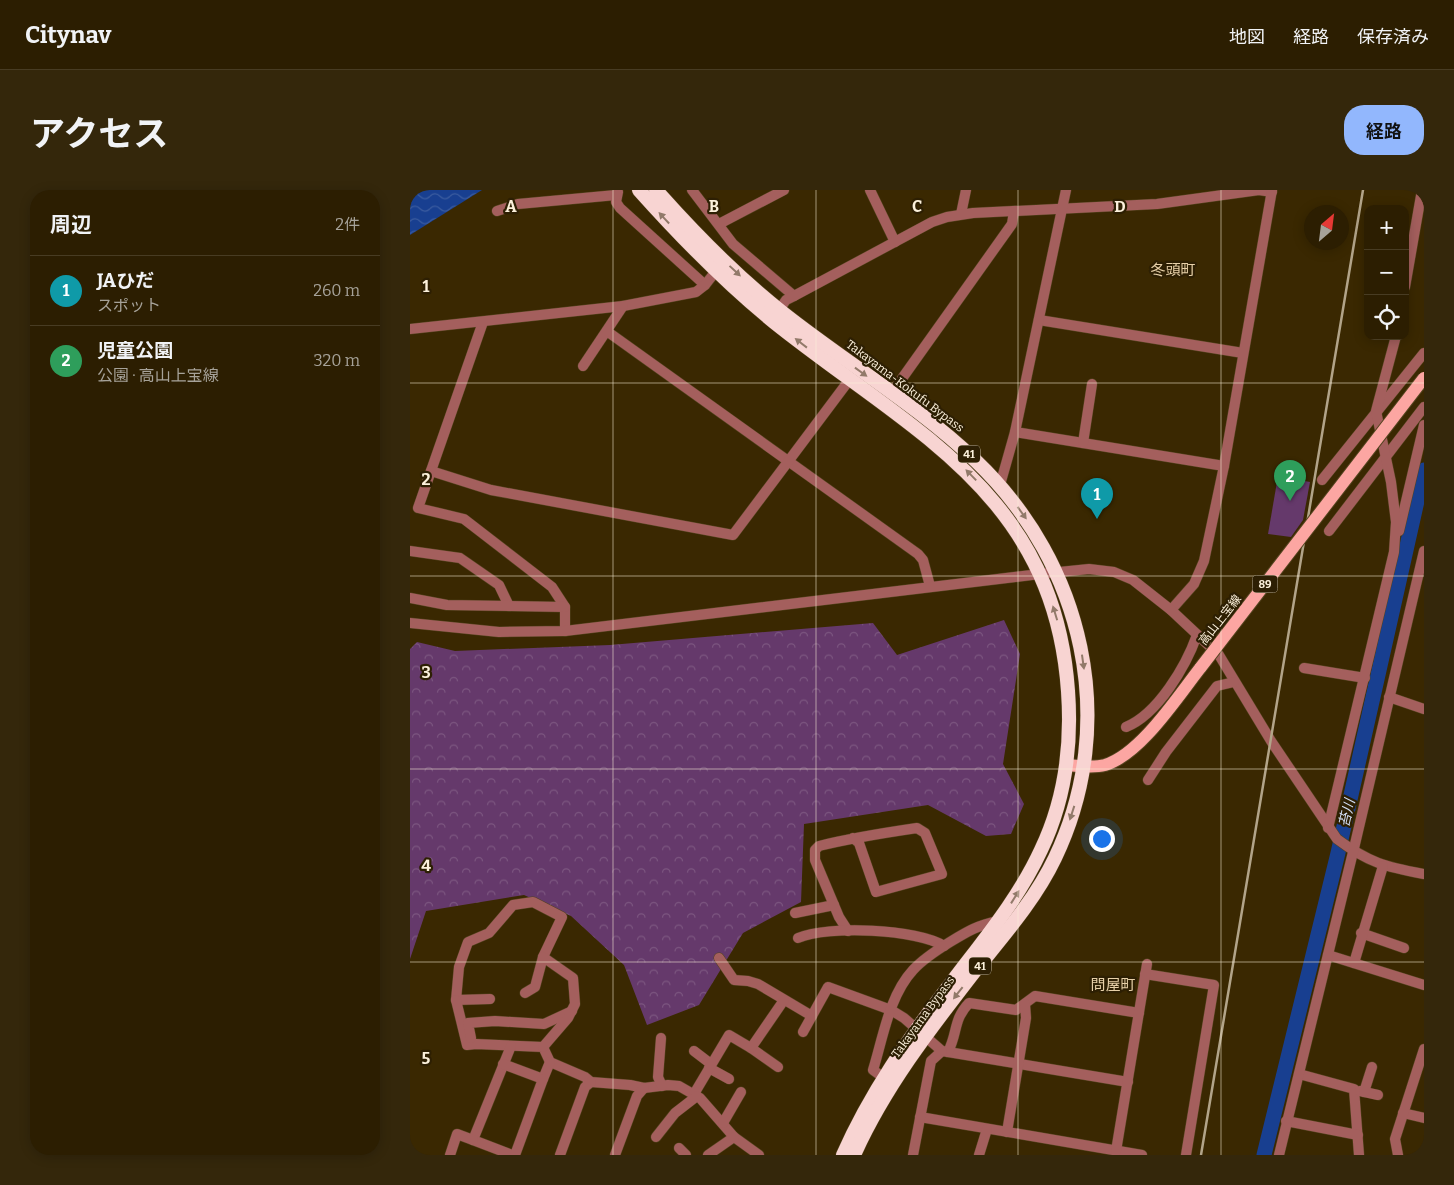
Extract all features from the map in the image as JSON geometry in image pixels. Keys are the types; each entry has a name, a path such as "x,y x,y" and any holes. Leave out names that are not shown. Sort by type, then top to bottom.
{"highway":[{"name":"Takayama-Kokufu Bypass","path":"639,190 695,241 779,310 959,445 1000,485 1026,518 1057,572 1072,612 1083,657 1087,705 1083,766"},
{"name":"Takayama-Kokufu Bypass","path":"656,190 716,271 772,320 935,443 966,470 1004,515 1040,574 1055,612 1064,653 1069,701 1067,765"},
{"name":"41","path":"660,190 695,241"},
{"name":"Takayama Bypass","path":"854,1155 875,1111 921,1032 999,921 1029,874 1058,807 1067,765"},
{"name":"Takayama Bypass","path":"843,1155 866,1107 884,1078 1009,929 1040,884 1064,836 1075,804 1083,766"}],"main road":[{"name":"高山上宝線","path":"1067,765 1106,764 1132,749 1201,667 1424,378"}],"street":[{"path":"692,190 733,244 794,296"},
{"path":"719,224 784,190"},
{"path":"870,190 895,242"},
{"path":"961,214 966,190"},
{"path":"1000,485 1015,432 1066,190"},
{"path":"779,310 786,300 932,222 961,214 1157,204 1259,190 1272,191 1224,466 1200,573 1188,594 1171,610"},
{"path":"1409,264 1422,190"},
{"path":"497,211 518,204 617,193 616,202 620,208 705,285"},
{"path":"891,394 1012,224 1014,211"},
{"path":"410,329 622,306 696,292 705,285 716,271"},
{"path":"583,366 608,332 622,306"},
{"path":"1040,320 1243,352"},
{"path":"483,322 418,508 464,519 552,587 565,607 565,630"},
{"path":"608,332 788,463 918,554 923,560 930,586"},
{"path":"1394,552 1396,522 1386,454 1376,411 1395,340"},
{"path":"1322,480 1424,353"},
{"path":"431,471 491,490 733,535 850,380"},
{"path":"1083,443 1092,384"},
{"path":"1329,532 1386,454 1424,407"},
{"path":"1329,830 1424,425"},
{"path":"1015,432 1224,466"},
{"path":"1279,1155 1424,551"},
{"path":"410,552 460,558 499,585 510,606"},
{"path":"410,623 499,632 565,630 691,617 930,586 1057,572 1089,569 1114,572 1143,587 1171,610 1219,655 1234,682 1329,830 1352,850 1383,866 1424,874"},
{"path":"410,598 447,605 565,607"},
{"path":"1126,727 1145,717 1184,667 1198,635"},
{"path":"1304,668 1365,678"},
{"path":"1148,780 1166,752 1218,686 1234,682"},
{"path":"1389,697 1424,709"},
{"path":"848,931 839,917 815,860 818,846 852,838 917,828 925,833 942,874 876,892 859,843 852,838"},
{"path":"1354,962 1383,866"},
{"path":"525,993 535,987 543,957 562,916 533,902 513,905 489,934 468,942 461,957 456,980 456,1000 467,1045 543,1047"},
{"path":"795,913 834,905"},
{"path":"884,1078 873,1070 891,1010 904,982 912,971 944,946 978,925 999,921"},
{"path":"798,938 814,933 877,931 930,939 944,946"},
{"path":"1361,934 1404,948"},
{"path":"1328,955 1424,985"},
{"path":"543,957 573,978 575,1004 572,1011 543,1047"},
{"path":"719,958 734,980 758,984 812,1016"},
{"path":"1116,1151 1146,969 1214,985 1186,1155"},
{"path":"803,1032 828,987 891,1010 945,1052 1128,1082"},
{"path":"913,1155 931,1061 945,1052 954,1040 958,1015 969,1003 1016,1010 1035,996 1139,1013"},
{"path":"456,1000 490,999"},
{"path":"751,1048 784,1000"},
{"path":"1007,1132 1026,1018 1025,1004"},
{"path":"472,1044 468,1023 495,1021 544,1024 572,1011"},
{"path":"656,1137 675,1113 695,1095 729,1035 778,1067"},
{"path":"661,1038 658,1077 662,1086"},
{"path":"473,1140 511,1046"},
{"path":"543,1047 550,1062 585,1076 591,1082 644,1088 678,1086 695,1095 734,1137 760,1155"},
{"path":"1398,1155 1396,1139 1424,1049"},
{"path":"694,1051 728,1079"},
{"path":"450,1155 456,1134 513,1155 550,1062"},
{"path":"503,1064 543,1079"},
{"path":"1359,1155 1359,1090 1372,1068"},
{"path":"1299,1074 1378,1095"},
{"path":"560,1155 585,1087 591,1082"},
{"path":"615,1155 637,1096 644,1088"},
{"path":"723,1123 741,1092"},
{"path":"1403,1113 1424,1118"},
{"path":"920,1117 1142,1155"},
{"path":"1286,1121 1358,1135"},
{"path":"979,1155 987,1129"},
{"path":"708,1155 734,1137"}],"green space":[{"path":"1278,476 1310,482 1303,520 1291,537 1268,534"},
{"path":"1004,620 1020,654 1003,764 1024,804 1011,834 986,836 928,805 804,824 801,902 743,933 699,1005 647,1025 624,965 571,916 524,895 426,911 410,959 410,649 417,642 455,651 610,645 873,623 897,655"}],"water":[{"path":"410,190 482,190 410,235"}],"waterway":[{"name":"苔川","path":"1264,1155 1338,853 1424,470"}],"railway":[{"path":"1201,1155 1363,190"}],"place":[{"name":"児童公園","path":"1290,501"},
{"name":"JAひだ","path":"1097,519"}],"district":[{"name":"冬頭町","path":"1173,270"},
{"name":"問屋町","path":"1113,985"}]}
